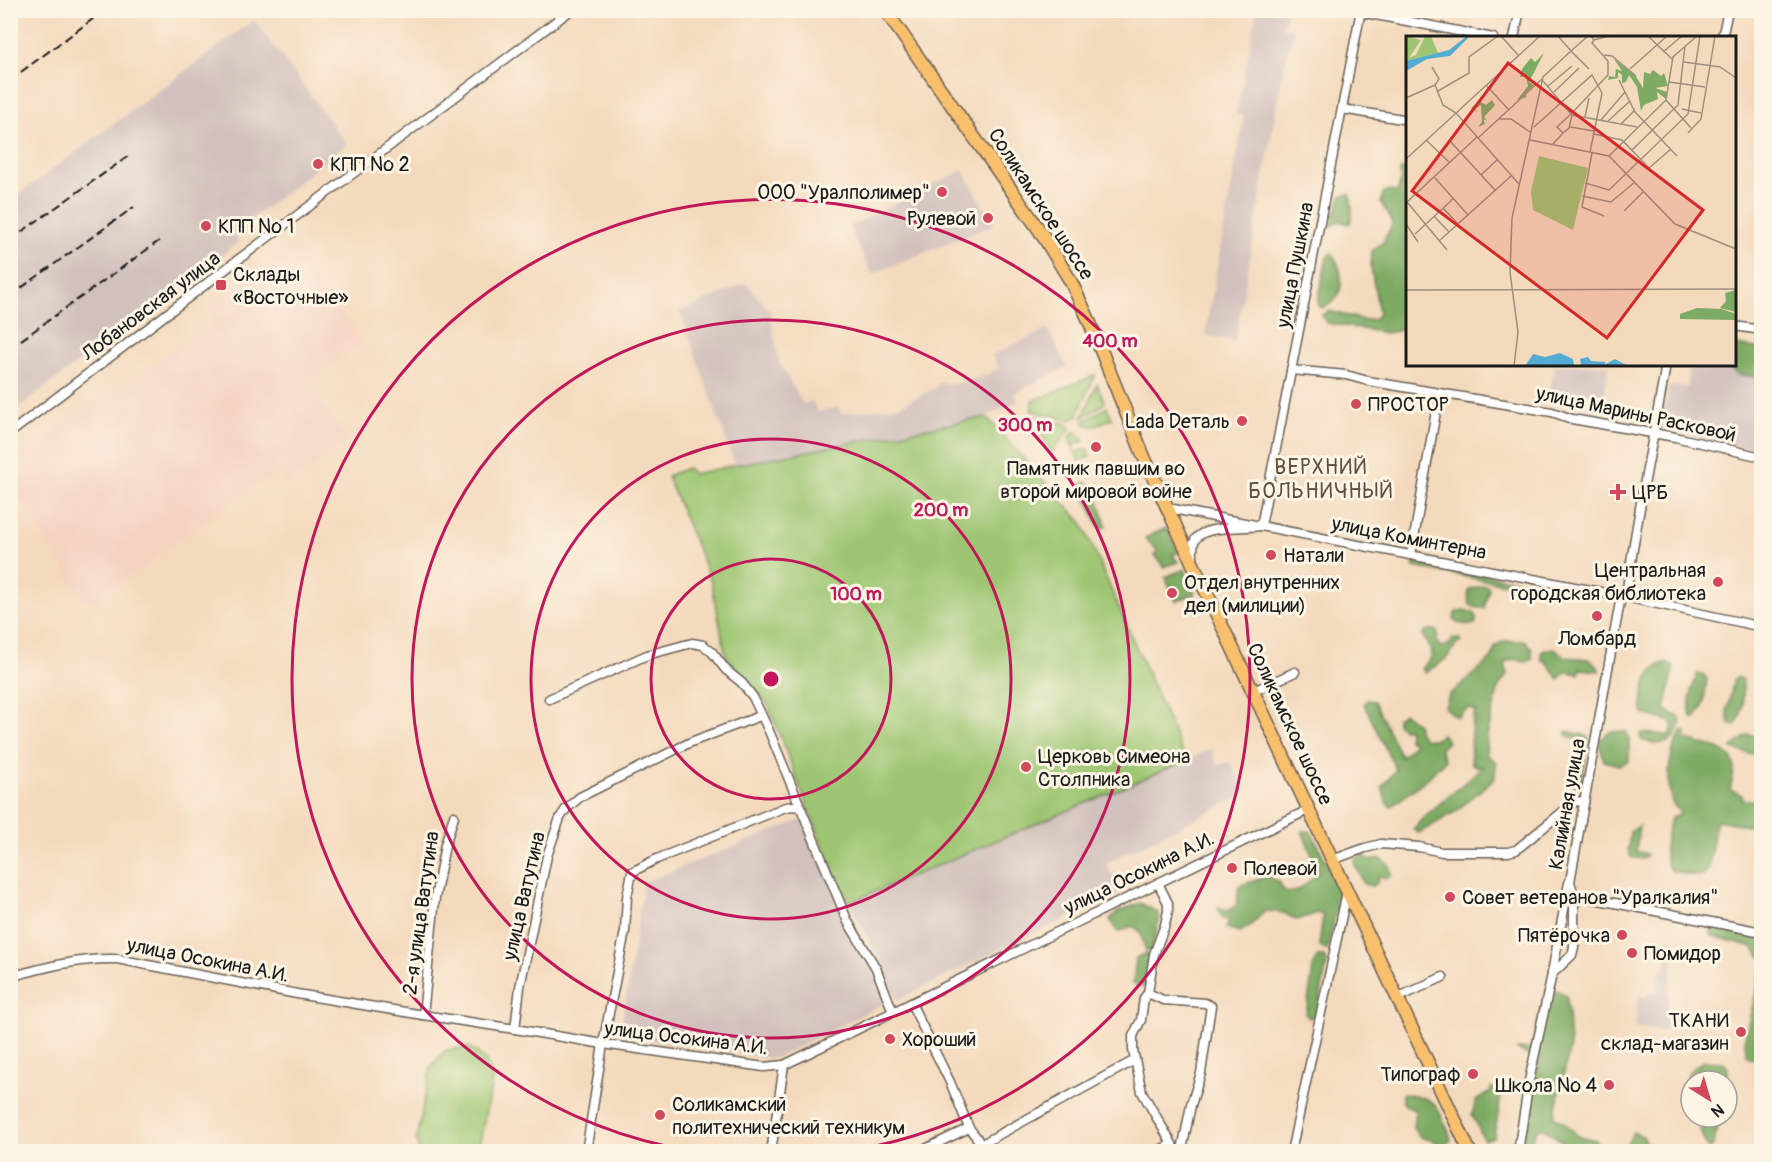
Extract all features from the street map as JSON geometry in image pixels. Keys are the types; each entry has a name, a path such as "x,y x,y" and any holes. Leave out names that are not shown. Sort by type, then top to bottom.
{"highway":[{"name":"Соликамское шоссе","path":"885,10 1040,231 1070,280 1167,508 1470,1152"}],"street":[{"name":"Лобановская улица","path":"10,433 571,10"},
{"path":"1514,36 1520,10"},
{"path":"1722,36 1728,10"},
{"path":"1361,11 1483,36"},
{"name":"улица Пушкина","path":"1261,526 1361,11"},
{"path":"1342,110 1406,120"},
{"path":"1736,326 1761,330"},
{"name":"Калийная улица","path":"1552,974 1572,955 1574,946 1574,895 1570,882 1666,366"},
{"name":"улица Марины Расковой","path":"1291,370 1346,375 1439,394 1545,411 1761,457"},
{"path":"1411,555 1439,394"},
{"name":"улица Коминтерна","path":"1167,508 1623,597 1761,627"},
{"name":"улица Коминтерна","path":"1193,564 1193,547 1196,538 1202,533 1212,530 1261,526"},
{"path":"549,699 647,655 692,644 703,645 712,652 753,698 769,731 848,922 876,968 893,1012"},
{"path":"1254,691 1295,672"},
{"name":"улица Ватутина","path":"515,1029 520,987 547,856 560,818 566,809 579,797 691,742 760,716"},
{"path":"1332,860 1381,844 1419,847 1442,852 1508,852 1516,850 1576,801 1584,802"},
{"path":"586,1152 603,1044 625,931 627,897 632,872 657,859 783,808 800,807"},
{"name":"улица Осокина А.И.","path":"10,977 87,959 117,959 297,994 603,1044 764,1067 784,1065 1308,810"},
{"name":"2-я улица Ватутина","path":"423,1015 435,898 445,845 454,816"},
{"path":"1518,1152 1529,1081 1570,882"},
{"path":"1148,993 1163,1000 1206,1003 1211,1006 1201,1073 1191,1105 1184,1150 1172,1144 1142,1092 1132,1050 1133,1036 1141,1020 1144,998 1148,993 1154,954 1166,925 1168,903 1158,883"},
{"path":"1291,1152 1347,892"},
{"path":"1574,895 1761,932"},
{"path":"1397,998 1443,977"},
{"path":"911,1003 950,1082 969,1128 982,1148 1135,1060"},
{"path":"771,1152 784,1065"},
{"path":"919,1152 969,1128"},
{"path":"1156,1152 1172,1144"}],"shaded area":[{"path":"1257,11 1287,11 1283,27 1294,30 1283,69 1235,342 1205,335 1244,116 1236,114"},
{"path":"254,20 347,144 233,233 239,242 11,413 11,200"},
{"name":"OOO \"Уралполимер\"","path":"963,170 994,224 872,274 849,227"},
{"path":"295,242 362,343 308,383 348,440 285,486 275,473 271,474 97,601 88,602 72,584 11,481 11,460 216,321 208,307"},
{"path":"746,283 771,312 779,362 803,404 813,401 817,412 839,407 841,414 899,406 936,388 938,383 952,383 952,385 985,376 999,368 992,355 1048,329 1067,367 1014,393 1018,401 986,417 735,465 680,312"},
{"path":"1555,366 1609,366 1604,397 1550,391"},
{"path":"1696,366 1729,368 1739,375 1754,376 1759,380 1758,395 1762,399 1761,451 1661,429 1669,386 1688,387 1688,371"},
{"path":"1211,748 1218,765 1230,762 1245,794 1106,863 1120,892 897,1000 850,902 1186,761"},
{"path":"806,818 891,1000 774,1059 620,1035 644,882"},
{"path":"1667,949 1675,950 1665,1031 1635,1027 1639,996 1648,997 1649,992 1657,992 1660,971 1664,971"}],"green space":[{"path":"1406,168 1406,323 1400,330 1386,333 1326,323 1322,315 1330,311 1363,320 1375,319 1379,313 1371,268 1372,251 1383,242 1392,225 1381,203 1383,193 1390,190 1397,193 1401,180 1400,170"},
{"path":"1350,194 1352,214 1349,224 1339,221 1334,226 1329,224 1329,218 1336,212 1341,196"},
{"path":"1332,253 1340,270 1340,289 1334,301 1323,308 1319,307 1318,301 1327,257"},
{"path":"1736,345 1761,349 1761,399 1758,395 1758,380 1753,376 1739,375 1727,366 1736,366"},
{"path":"1095,375 1077,416 1070,420 1031,411 1033,401"},
{"path":"1097,384 1105,403 1082,418"},
{"path":"1107,407 1112,419 1093,426 1084,424 1084,421"},
{"path":"986,417 1082,523 1186,761 850,902 838,883 767,703 726,656 711,581 667,476 688,468 693,474"},
{"path":"1033,417 1068,424 1070,429 1052,453"},
{"path":"1073,432 1077,432 1084,441 1073,445 1076,453 1087,449 1090,457 1079,461 1069,439"},
{"path":"1084,482 1090,484 1099,501 1106,527 1098,525 1080,486"},
{"path":"1166,528 1179,553 1172,554 1178,562 1164,567 1155,555 1158,551 1145,538"},
{"path":"1418,561 1543,586 1544,589 1542,591 1414,567 1413,564"},
{"path":"1185,569 1195,594 1176,601 1165,577"},
{"path":"1485,585 1489,588 1484,608 1471,606 1468,602 1469,589"},
{"path":"1463,610 1474,613 1476,623 1471,625 1457,623 1454,620 1455,613"},
{"path":"1427,630 1438,632 1437,643 1441,647 1449,645 1453,638 1460,639 1461,642 1446,659 1425,673 1422,669 1431,658 1432,651 1422,635"},
{"path":"1503,641 1525,641 1532,649 1532,659 1527,662 1514,659 1505,662 1507,675 1499,686 1487,736 1486,754 1496,762 1495,778 1455,812 1419,833 1413,829 1425,816 1483,767 1472,764 1471,737 1475,711 1470,708 1458,717 1451,714 1445,707 1449,695 1492,658 1495,647"},
{"path":"1545,649 1556,649 1565,657 1589,659 1599,671 1580,669 1579,674 1565,672 1559,679 1548,664 1541,659 1541,653"},
{"path":"1666,662 1674,666 1665,710 1679,717 1681,721 1675,735 1667,742 1656,743 1641,740 1642,733 1668,735 1673,726 1672,722 1643,714 1642,710 1650,674"},
{"path":"1697,674 1704,675 1707,679 1703,707 1695,718 1692,718 1690,702"},
{"path":"1739,677 1743,680 1743,704 1738,722 1734,726 1729,724 1727,711 1734,679"},
{"path":"1367,700 1374,701 1401,757 1414,744 1408,740 1409,729 1403,729 1397,724 1397,718 1404,713 1417,724 1419,733 1425,739 1436,739 1442,734 1448,742 1440,749 1445,760 1429,777 1391,807 1386,802 1382,787 1396,770 1364,704"},
{"path":"1567,731 1589,738 1581,784 1570,783 1580,739 1567,736"},
{"path":"1611,731 1626,732 1629,737 1629,761 1619,765 1604,761 1600,740"},
{"path":"1682,731 1686,732 1685,740 1714,747 1730,757 1734,768 1730,790 1742,795 1743,800 1755,800 1761,781 1761,814 1756,825 1747,826 1718,820 1715,826 1709,868 1703,876 1670,870 1665,858 1665,845 1671,818 1681,813 1672,802 1669,775 1674,746"},
{"path":"1748,735 1761,736 1761,753 1749,754 1732,749"},
{"path":"1639,826 1636,851 1647,854 1642,859 1631,857 1628,850 1630,832"},
{"path":"1302,831 1310,831 1323,854 1338,890 1327,951 1319,945 1323,916 1318,913 1297,920 1284,913 1265,911 1250,926 1240,932 1226,928 1229,920 1222,918 1218,907 1229,911 1237,904 1239,886 1268,876 1278,881 1285,892 1290,892 1308,883 1319,872"},
{"path":"1363,854 1370,861 1380,858 1389,865 1392,875 1387,879 1380,876 1377,878 1378,882 1373,886 1364,884 1354,862"},
{"path":"1140,903 1158,912 1159,920 1152,950 1146,951 1140,931 1132,926 1119,932 1110,919 1118,912"},
{"path":"1716,928 1761,938 1761,957 1753,947 1712,936 1710,931"},
{"path":"1146,953 1150,958 1148,984 1140,986 1133,983 1136,958"},
{"path":"1318,957 1324,957 1327,961 1326,968 1317,1015 1309,1018 1306,1014 1314,962"},
{"path":"1761,970 1761,1054 1753,1059 1746,1055 1745,1038"},
{"path":"1557,990 1567,996 1570,1047 1554,1116 1578,1136 1596,1140 1599,1151 1567,1151 1567,1145 1541,1127 1537,1130 1527,1150 1523,1150 1522,1145 1540,1058 1516,1049 1531,1049 1544,1001"},
{"path":"468,1047 485,1061 492,1081 478,1151 419,1151 416,1140 431,1066 446,1050"},
{"path":"1704,1061 1723,1062 1728,1068 1728,1069 1692,1069"},
{"path":"1491,1088 1502,1090 1494,1137 1484,1140 1472,1114 1476,1101 1491,1091"},
{"path":"1402,1094 1418,1096 1433,1103 1451,1140 1445,1145 1420,1137 1413,1128 1415,1110 1405,1105 1402,1101"},
{"path":"1701,1129 1717,1129 1714,1144 1709,1150 1704,1142"},
{"path":"1633,1132 1644,1137 1647,1146 1645,1151 1624,1151"}],"railway":[{"path":"10,80 105,10"},
{"path":"10,240 130,155"},
{"path":"10,296 134,207"},
{"path":"10,348 159,241"}],"place":[{"name":"КПП № 2","path":"318,164"},
{"name":"OOO \"Уралполимер\"","path":"942,192"},
{"name":"Рулевой","path":"988,218"},
{"name":"КПП № 1","path":"206,226"},
{"name":"Склады «Восточные»","path":"221,285"},
{"name":"ПРОСТОР","path":"1356,404"},
{"name":"Lada Dеталь","path":"1242,421"},
{"name":"Памятник павшим во второй мировой войне","path":"1096,447"},
{"name":"ЦРБ","path":"1618,492"},
{"name":"Натали","path":"1271,555"},
{"name":"Центральная городская библиотека","path":"1718,582"},
{"name":"Отдел внутренних дел (милиции)","path":"1172,593"},
{"name":"Ломбард","path":"1597,616"},
{"name":"Церковь Симеона Столпника","path":"1026,767"},
{"name":"Полевой","path":"1232,868"},
{"name":"Совет ветеранов \"Уралкалия\"","path":"1450,897"},
{"name":"Пятёрочка","path":"1622,935"},
{"name":"Помидор","path":"1632,953"},
{"name":"ТКАНИ склад-магазин","path":"1741,1032"},
{"name":"Хороший","path":"890,1039"},
{"name":"Типограф","path":"1473,1074"},
{"name":"Школа № 4","path":"1609,1085"},
{"name":"Соликамский политехнический техникум","path":"660,1115"}],"district":[{"name":"ВЕРХНИЙ БОЛЬНИЧНЫЙ","path":"1321,479"}]}
